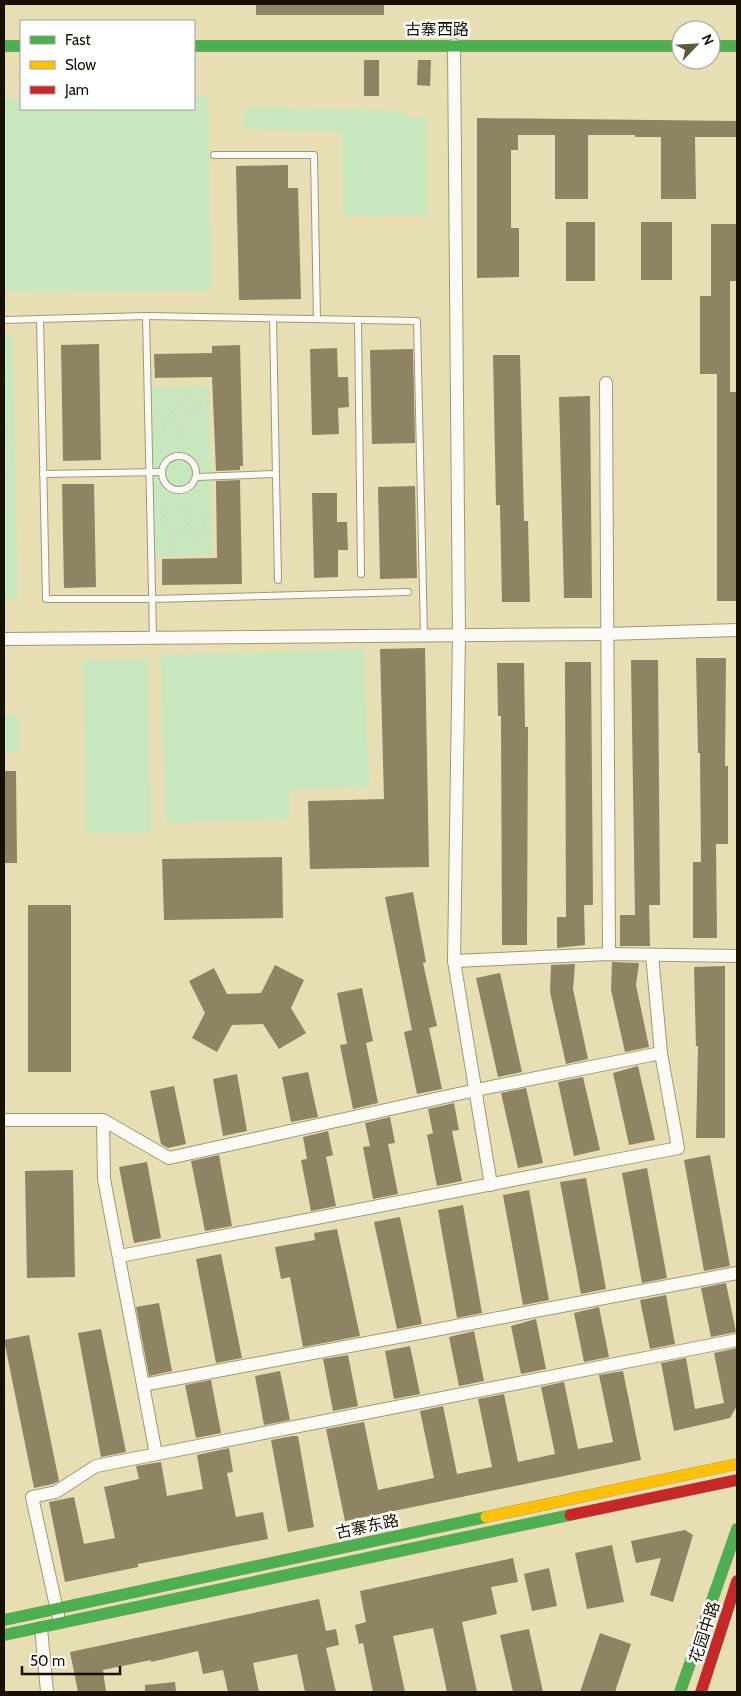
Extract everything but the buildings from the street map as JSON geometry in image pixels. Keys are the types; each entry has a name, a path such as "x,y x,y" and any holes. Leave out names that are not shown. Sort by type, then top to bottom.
{"main road":[{"path":"4,46 20,46"},
{"name":"古寨西路","path":"195,46 671,46"},
{"path":"721,46 737,46"},
{"name":"古寨东路","path":"4,1620 737,1464"},
{"name":"古寨东路","path":"4,1635 737,1480"},
{"path":"680,1692 737,1529"},
{"name":"花园中路","path":"701,1692 737,1581"}],"street":[{"path":"454,45 459,636 454,961 491,1185"},
{"path":"606,383 609,954"},
{"path":"4,640 607,634 737,630"},
{"path":"454,961 609,954 737,956"},
{"path":"120,1256 678,1148 660,1053 652,955"},
{"path":"4,1120 103,1120 170,1158 476,1090 660,1053"},
{"path":"103,1120 104,1178 156,1454"},
{"path":"143,1385 737,1273"},
{"path":"60,1623 32,1497 56,1492 96,1466 737,1340"},
{"path":"41,1628 47,1692"}],"lane":[{"path":"214,156 314,155 317,319"},
{"path":"146,316 153,638"},
{"path":"4,320 146,316 417,321 424,636"},
{"path":"274,318 278,580"},
{"path":"40,319 46,599 152,599 408,592"},
{"path":"358,320 361,574"},
{"path":"183,456 195,466 196,477 191,486 181,491 165,484 162,472 163,466 171,458 183,456"},
{"path":"43,474 162,472"},
{"path":"196,477 275,474"}],"path":[{"path":"195,386 189,394 196,406"},
{"path":"149,441 158,437 168,416 178,404 190,398"},
{"path":"196,406 203,406 209,403"},
{"path":"183,456 178,445 180,435 185,420 196,406"},
{"path":"181,491 188,524 194,536 199,543 212,550"},
{"path":"150,500 159,507 172,529 180,536"},
{"path":"212,516 205,519 203,525 212,535"},
{"path":"168,556 169,542 180,536 194,536 206,530"}],"green space":[{"path":"195,96 208,96 211,290 4,292 4,99 20,99 20,110 195,110"},
{"path":"245,107 402,111 403,118 427,118 428,215 343,216 342,131 243,129"},
{"path":"4,337 13,337 18,598 4,599"},
{"path":"209,386 212,554 155,557 152,388"},
{"path":"364,649 369,787 289,790 290,819 166,823 160,655"},
{"path":"148,659 151,833 86,833 83,660"},
{"path":"4,714 18,714 19,751 4,752"}],"traffic: fast":[{"path":"4,46 20,46"},
{"path":"195,46 671,46"},
{"path":"721,46 737,46"},
{"path":"4,1635 570,1515"},
{"path":"4,1620 486,1517"},
{"path":"680,1692 737,1529"}],"traffic: slow":[{"path":"486,1517 737,1464"}],"traffic: jam":[{"path":"570,1515 737,1480"},
{"path":"701,1692 737,1581"}]}
